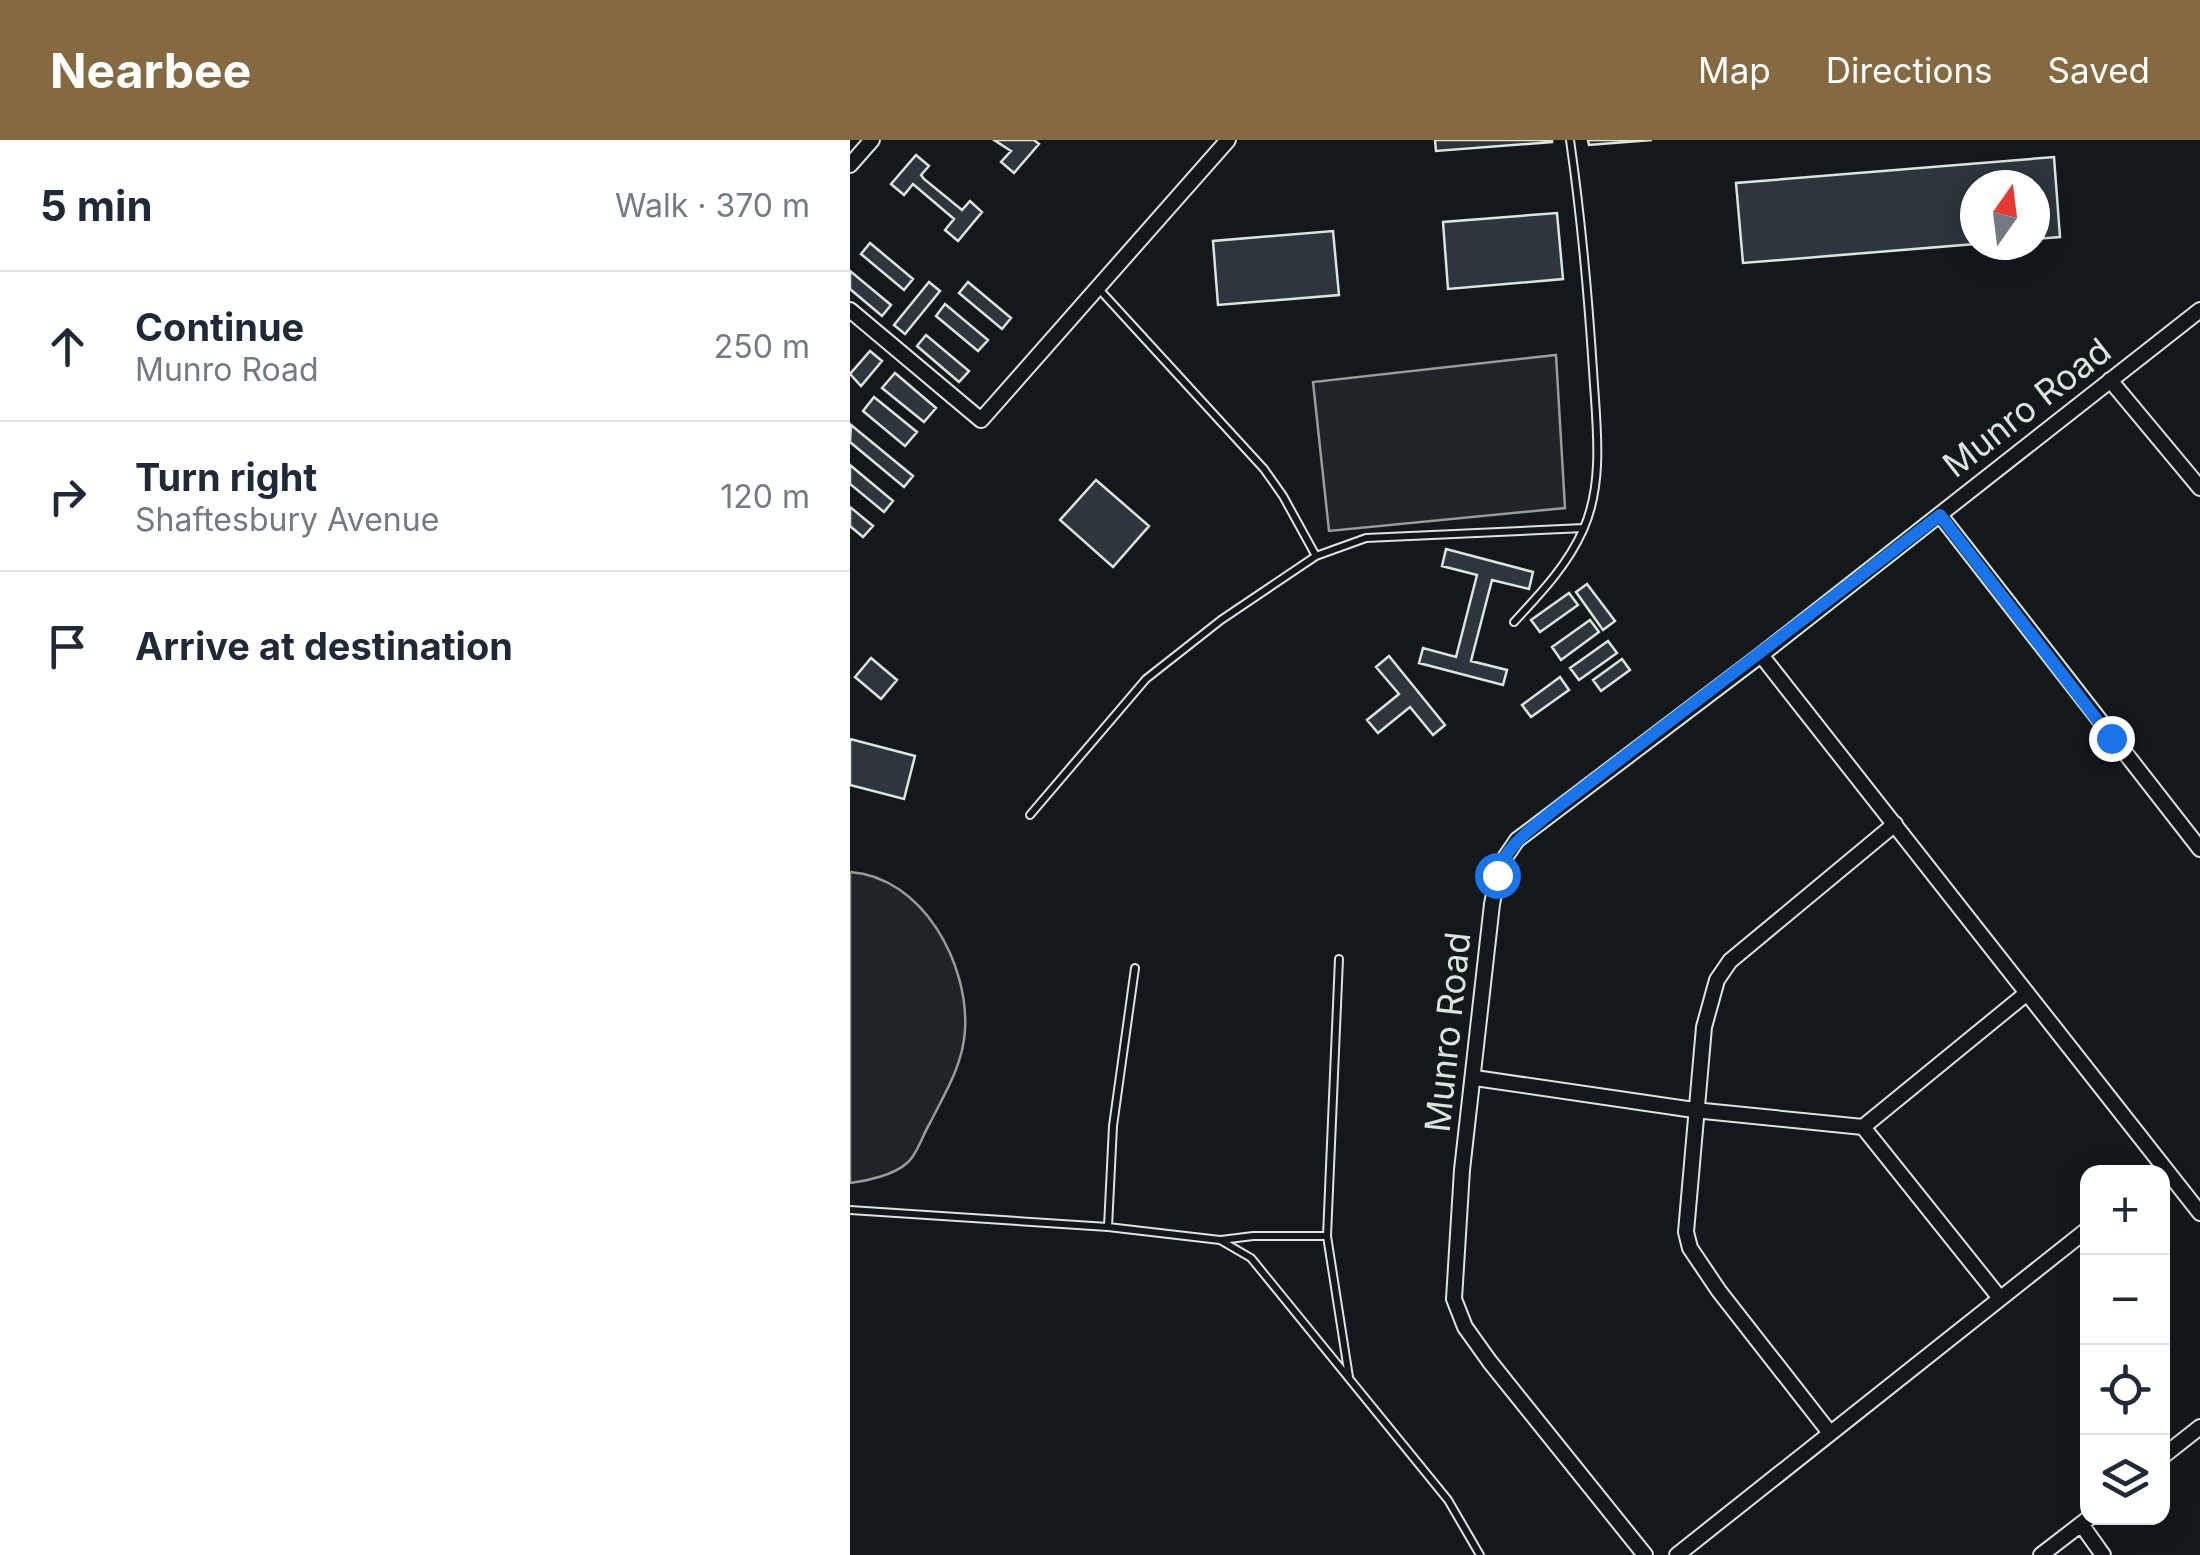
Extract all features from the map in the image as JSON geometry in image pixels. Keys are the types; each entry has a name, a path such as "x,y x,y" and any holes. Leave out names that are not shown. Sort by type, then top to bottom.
{"street":[{"path":"850,165 872,140"},
{"path":"850,310 982,420 1228,140"},
{"name":"Munro Road","path":"1645,1555 1490,1362 1458,1314 1453,1283 1462,1170 1492,904 1505,854 1554,810 1761,655 2200,310"},
{"path":"2110,380 2200,488"},
{"path":"1940,515 2200,849"},
{"path":"1761,655 2160,1165"},
{"path":"1830,1434 1690,1248 1686,1217 1694,1110 1708,1004 1716,980 1730,961 1894,824"},
{"path":"1474,1078 1694,1110 1863,1127 2027,993"},
{"path":"1863,1127 1998,1297"},
{"path":"2170,1178 2200,1213"},
{"path":"1676,1555 2080,1235"},
{"path":"2170,1451 2200,1427"},
{"path":"2041,1555 2080,1525"},
{"path":"2087,1525 2103,1555"}],"lane":[{"path":"1514,622 1551,582 1584,528 1595,482 1597,431 1588,297 1570,140"},
{"path":"1098,288 1264,468 1316,556"},
{"path":"1030,815 1146,679 1221,620 1316,556 1366,538 1584,528"},
{"path":"1339,959 1327,1236 1350,1378"},
{"path":"1108,1227 1113,1126 1135,968"},
{"path":"850,1210 1108,1227 1220,1240 1327,1236"},
{"path":"1220,1240 1251,1258 1448,1500 1480,1555"}],"shaded area":[{"path":"1556,355 1565,508 1329,531 1313,382"},
{"path":"850,872 876,878 899,890 920,907 936,928 959,978 965,1030 952,1078 911,1159 888,1174 850,1183"}],"building":[{"path":"994,140 1034,140 1039,144 1014,173 1001,162 1011,151"},
{"path":"1435,140 1552,140 1552,142 1436,151"},
{"path":"1588,140 1652,140 1589,145"},
{"path":"916,155 929,166 921,175 924,179 962,210 970,201 982,212 958,241 945,230 954,219 913,184 904,195 891,184"},
{"path":"2054,157 2060,237 2050,238 2050,170 1960,170 1960,245 1743,263 1736,183"},
{"path":"1557,213 1563,279 1448,289 1443,222"},
{"path":"1333,231 1339,295 1218,305 1213,241"},
{"path":"870,243 913,279 904,290 861,254"},
{"path":"850,271 891,305 882,316 850,289"},
{"path":"929,282 940,291 905,334 894,325"},
{"path":"968,282 1011,318 1002,329 959,293"},
{"path":"945,304 988,340 978,351 936,316"},
{"path":"926,335 969,371 959,382 917,346"},
{"path":"870,351 882,361 861,386 850,374"},
{"path":"895,373 936,408 924,422 882,388"},
{"path":"874,397 917,432 905,446 863,411"},
{"path":"851,425 913,476 904,487 850,442"},
{"path":"850,465 893,501 884,512 850,484"},
{"path":"1096,480 1149,526 1113,567 1060,520"},
{"path":"850,507 873,526 863,537 850,526"},
{"path":"1446,549 1533,572 1529,589 1492,580 1471,661 1507,670 1503,685 1419,663 1423,648 1456,657 1477,575 1442,566"},
{"path":"1587,584 1615,621 1603,630 1576,592"},
{"path":"1569,593 1578,605 1540,632 1531,620"},
{"path":"1590,620 1599,632 1561,660 1552,647"},
{"path":"1608,641 1617,653 1579,680 1570,668"},
{"path":"1389,656 1445,725 1433,735 1410,707 1378,733 1367,720 1399,694 1376,667"},
{"path":"871,658 897,680 881,699 855,677"},
{"path":"1622,659 1630,670 1601,691 1593,680"},
{"path":"1560,677 1569,690 1531,717 1522,705"},
{"path":"850,739 915,756 904,799 850,785"}],"route":[{"path":"1497,875 1505,854 1517,840 1940,515 2111,738"}]}
